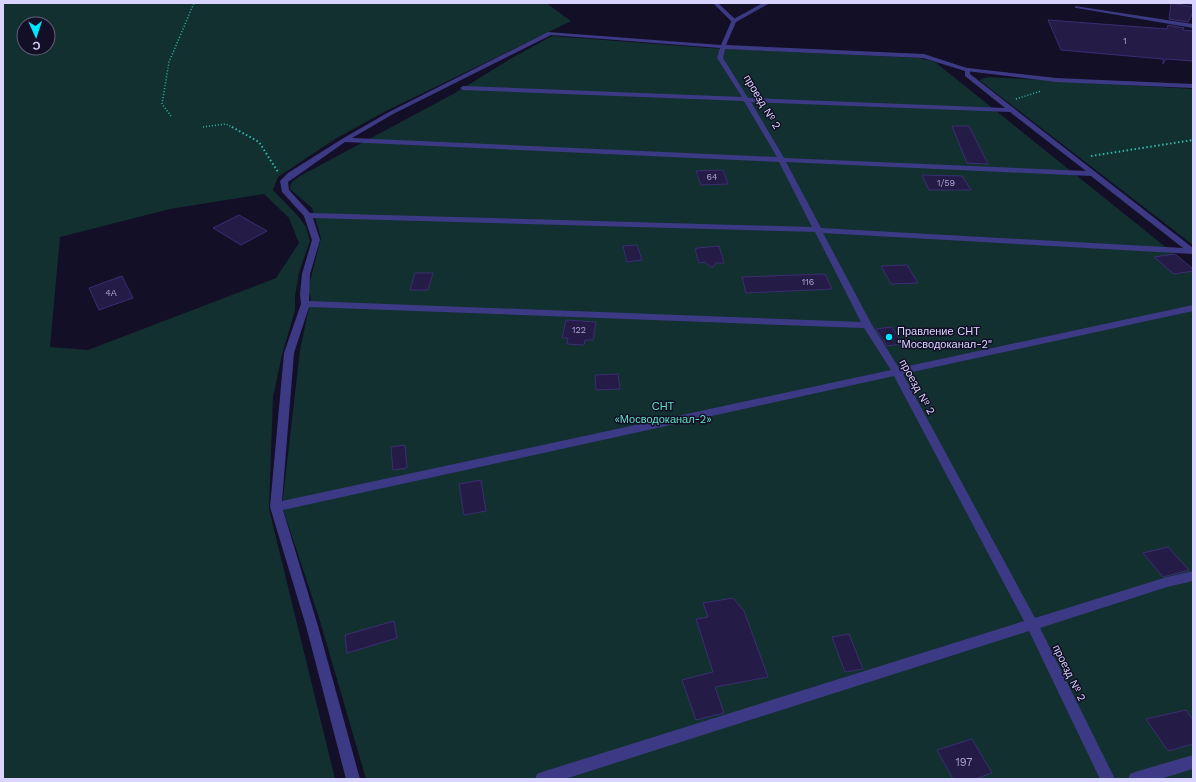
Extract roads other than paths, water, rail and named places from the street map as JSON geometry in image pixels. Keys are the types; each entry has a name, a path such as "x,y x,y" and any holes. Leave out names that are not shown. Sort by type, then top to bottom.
{"street":[{"path":"734,21 767,3"},
{"name":"проезд № 2","path":"734,21 720,58 781,159 866,325 896,372 1032,624 1108,779"},
{"path":"353,779 312,626 276,507 289,353 305,304 304,294 306,274 316,240 308,215 285,190 284,181 344,140 391,113 550,33 723,47 924,56 968,70 967,75 1002,104 1074,158 1192,252"},
{"path":"463,88 1010,110"},
{"path":"344,140 1094,174"},
{"path":"308,215 817,230 1192,252"},
{"path":"305,304 866,325"},
{"path":"276,507 1193,308"},
{"path":"542,779 1032,624 1167,582 1193,576"},
{"path":"1135,779 1193,762"}],"lane":[{"path":"715,3 734,21"},
{"path":"1189,3 1193,4"},
{"path":"1077,7 1193,26"},
{"path":"968,70 1061,80 1193,86"}],"place":[{"name":"Правление СНТ \"Мосводоканал-2\"","path":"889,337"}],"park label":[{"name":"СНТ «Мосводоканал-2»","path":"663,412"}]}
